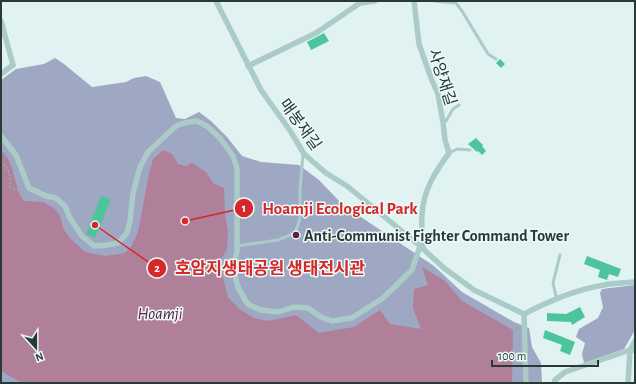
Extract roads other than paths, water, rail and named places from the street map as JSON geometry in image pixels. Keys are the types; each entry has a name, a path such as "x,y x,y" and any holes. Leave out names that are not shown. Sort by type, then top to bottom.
{"street":[{"name":"매봉재길","path":"216,1 261,90 291,132 303,152 315,163 347,186 444,268 474,290 524,314"},
{"path":"248,66 316,33 360,3 375,1"},
{"name":"사양재길","path":"414,1 419,44 438,94 444,122 444,140 449,153"},
{"path":"1,21 13,65 1,74"},
{"path":"1,136 16,155 29,188 46,196 56,198 65,206 70,218 82,236 94,246 108,246 118,243 127,233 140,166 148,152 176,126 197,121 207,126 220,138 236,162 237,246 234,265 236,280 241,293 249,305 261,310 278,312 294,308 308,308 321,317 332,321 352,318 383,298 412,270 422,248 422,215 425,195 433,175 449,153"},
{"path":"526,383 524,314 535,308 578,292 603,285 635,282"},
{"path":"628,383 635,341"},
{"path":"554,383 555,380 565,372 633,350"}],"lane":[{"path":"434,1 456,3 488,54 496,59"},
{"path":"444,122 459,104"},
{"path":"449,153 457,149 470,150"},
{"path":"237,246 278,240 295,233 300,219 300,189 303,152"},
{"path":"557,300 553,283 560,254"}],"water":[{"name":"Hoamji","path":"163,150 172,154 178,164 186,166 192,163 206,172 213,183 224,188 225,213 228,232 227,249 220,266 228,297 239,309 254,318 269,321 296,315 319,333 354,327 380,310 390,324 421,329 413,308 414,289 428,285 422,267 445,281 462,301 513,330 512,383 22,383 1,371 1,151 6,155 12,167 20,195 24,201 43,202 54,208 60,216 63,228 69,237 85,252 106,256 125,253 132,245 138,232 153,159"}],"place":[{"name":"Hoamji Ecological Park","path":"185,221"},
{"name":"호암지생태공원 생태전시관","path":"95,225"},
{"name":"Anti-Communist Fighter Command Tower","path":"296,235"}]}
